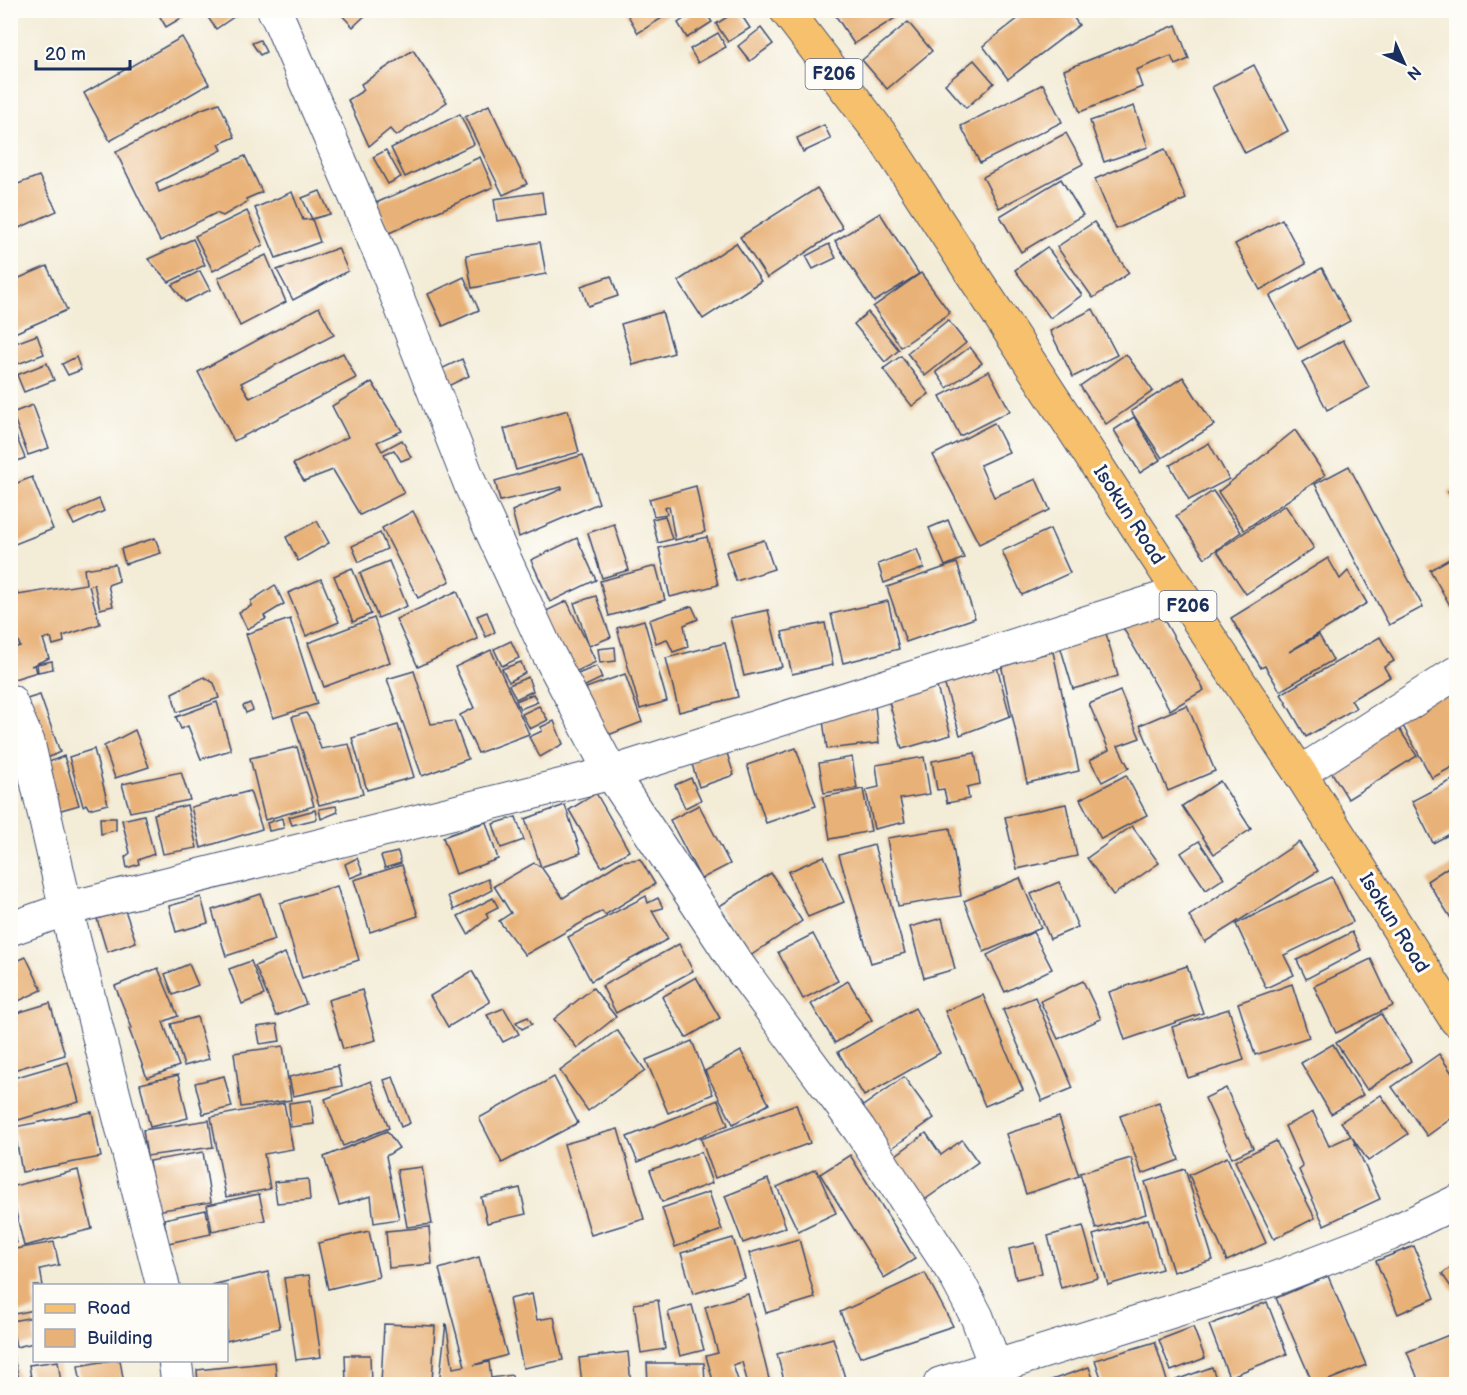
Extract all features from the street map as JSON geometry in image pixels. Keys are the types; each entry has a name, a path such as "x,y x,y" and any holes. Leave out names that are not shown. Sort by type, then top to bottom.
{"main road":[{"name":"Isokun Road","path":"786,10 883,137 1300,773 1456,1020"}],"street":[{"path":"273,10 405,313 471,486 547,651 611,773 735,961 859,1129 949,1266 977,1317 999,1376"},
{"path":"10,929 66,909 611,773 1180,593"},
{"path":"1300,773 1456,673"},
{"path":"10,700 28,742 66,909 162,1284"},
{"path":"940,1384 999,1376 1268,1281 1390,1234 1456,1202"},
{"path":"175,1362 178,1384"}],"building":[{"path":"156,10 195,10 166,27"},
{"path":"215,10 236,10 238,14 216,29 207,16"},
{"path":"337,10 371,10 353,27"},
{"path":"625,10 675,10 638,33"},
{"path":"697,10 704,10 712,22 687,38 678,23"},
{"path":"738,10 750,28 728,42 716,24"},
{"path":"832,10 898,10 900,15 854,44"},
{"path":"1029,10 1068,10 1079,25 1008,79 983,46"},
{"path":"908,22 932,51 887,89 862,60"},
{"path":"1176,25 1189,59 1175,65 1171,56 1136,70 1142,87 1080,112 1064,70"},
{"path":"761,28 773,44 750,61 738,46"},
{"path":"718,33 726,47 698,63 690,49"},
{"path":"182,37 209,84 110,141 84,93"},
{"path":"260,40 266,52 260,55 252,43"},
{"path":"413,50 447,102 396,136 390,129 369,146 348,100 364,90 361,84"},
{"path":"974,60 994,83 966,108 945,84"},
{"path":"1254,65 1288,131 1245,153 1212,87"},
{"path":"1043,84 1062,122 980,163 961,126"},
{"path":"219,103 235,137 219,144 222,150 156,183 159,192 245,156 262,192 246,199 247,202 223,216 216,213 160,241 116,152 202,109"},
{"path":"489,105 527,184 503,195 465,117"},
{"path":"1134,106 1148,147 1104,162 1090,121"},
{"path":"460,114 474,144 405,177 391,148"},
{"path":"824,125 831,139 803,152 797,138"},
{"path":"1066,133 1083,164 999,208 983,177"},
{"path":"1165,149 1186,199 1116,229 1095,179"},
{"path":"386,150 401,177 388,184 373,157"},
{"path":"480,157 493,187 389,233 376,203"},
{"path":"39,176 57,211 10,232 10,187"},
{"path":"1061,179 1083,215 1021,252 1000,216"},
{"path":"817,188 843,228 767,278 740,237"},
{"path":"320,191 330,214 312,219 302,198"},
{"path":"292,192 303,220 312,219 320,242 276,258 255,208"},
{"path":"542,192 545,214 497,221 494,199"},
{"path":"247,211 263,245 213,271 195,236"},
{"path":"880,213 919,274 874,302 835,241"},
{"path":"1282,219 1306,264 1260,290 1235,244"},
{"path":"1094,222 1129,273 1093,298 1057,247"},
{"path":"193,239 205,265 169,282 148,259"},
{"path":"540,242 546,274 472,288 466,255"},
{"path":"736,243 761,281 703,319 678,281"},
{"path":"829,244 836,258 813,269 806,256"},
{"path":"1047,247 1082,295 1050,318 1015,270"},
{"path":"338,248 348,271 293,300 277,270"},
{"path":"266,255 286,302 240,326 218,278"},
{"path":"47,266 67,310 10,335 10,282"},
{"path":"1322,268 1350,321 1298,349 1270,296"},
{"path":"200,271 210,290 185,302 172,285"},
{"path":"921,273 950,313 901,347 873,307"},
{"path":"611,276 618,296 588,306 581,286"},
{"path":"464,277 479,310 443,326 428,294"},
{"path":"319,307 334,335 241,383 250,398 343,353 356,378 234,441 198,372"},
{"path":"1093,309 1117,355 1073,377 1050,331"},
{"path":"662,312 674,353 633,365 621,324"},
{"path":"868,312 899,350 885,362 854,324"},
{"path":"948,320 966,343 925,376 907,353"},
{"path":"37,335 44,354 15,365 10,345"},
{"path":"1343,340 1369,388 1327,410 1302,362"},
{"path":"970,347 982,363 947,388 936,372"},
{"path":"1126,354 1153,391 1106,424 1080,386"},
{"path":"901,356 929,394 912,406 883,369"},
{"path":"76,357 81,370 68,375 62,364"},
{"path":"462,359 469,376 448,386 441,369"},
{"path":"47,363 54,380 24,392 17,375"},
{"path":"989,371 1010,411 960,436 940,396"},
{"path":"1183,377 1214,425 1162,458 1131,411"},
{"path":"372,382 402,431 377,442 382,451 402,440 411,457 401,461 394,450 384,454 404,493 360,515 333,470 304,481 293,464 348,437 332,406"},
{"path":"33,405 49,448 28,455 12,413"},
{"path":"568,410 579,452 516,470 504,429"},
{"path":"1134,417 1160,460 1140,473 1114,430"},
{"path":"10,421 25,458 10,464"},
{"path":"994,423 1009,452 980,465 994,497 1036,479 1050,510 979,544 933,455"},
{"path":"1295,430 1325,475 1244,530 1218,492"},
{"path":"1209,443 1229,479 1189,500 1170,465"},
{"path":"583,455 599,503 519,537 512,511 562,489 562,487 500,501 495,481"},
{"path":"1349,466 1423,607 1389,625 1315,484"},
{"path":"32,477 53,529 10,546 10,486"},
{"path":"696,486 705,532 675,540 669,506 665,508 667,514 654,516 649,499"},
{"path":"1456,487 1456,506 1448,492"},
{"path":"1213,491 1241,532 1205,558 1176,516"},
{"path":"99,499 104,511 74,525 68,513"},
{"path":"1285,505 1314,548 1246,594 1217,551"},
{"path":"413,511 450,581 418,598 382,528"},
{"path":"665,516 672,539 658,543 652,519"},
{"path":"948,520 964,558 945,566 929,528"},
{"path":"317,521 329,543 298,561 286,537"},
{"path":"614,524 629,570 602,578 588,533"},
{"path":"1050,529 1070,573 1022,595 1002,551"},
{"path":"380,533 387,549 359,562 352,546"},
{"path":"707,537 718,585 670,597 659,548"},
{"path":"155,538 161,553 125,564 121,549"},
{"path":"577,538 596,580 550,602 531,560"},
{"path":"764,540 774,569 736,581 726,552"},
{"path":"917,549 924,568 884,583 878,564"},
{"path":"1456,555 1456,616 1430,570"},
{"path":"1328,558 1340,579 1348,571 1367,603 1289,652 1319,635 1333,660 1280,691 1265,666 1261,668 1231,618"},
{"path":"389,561 407,606 378,618 360,573"},
{"path":"957,563 975,618 906,642 887,587"},
{"path":"115,564 119,581 108,585 113,606 100,609 94,584 89,586 100,624 63,636 64,642 53,645 51,638 43,639 49,658 31,666 35,665 37,672 14,679 10,671 10,649 20,646 13,629 10,630 10,587 15,585 18,595 86,584 84,569"},
{"path":"656,566 665,600 609,616 600,581"},
{"path":"352,568 371,614 353,622 334,576"},
{"path":"321,579 339,622 306,636 288,593"},
{"path":"275,585 284,604 264,616 266,619 247,629 239,612 251,606 251,601"},
{"path":"457,591 478,639 418,667 396,619"},
{"path":"596,596 611,637 589,646 574,603"},
{"path":"567,601 596,662 569,675 540,614"},
{"path":"888,601 899,649 843,663 831,614"},
{"path":"692,606 698,619 684,625 688,647 673,652 667,639 656,643 649,620"},
{"path":"1156,606 1204,690 1170,710 1122,626"},
{"path":"768,610 782,667 744,676 730,618"},
{"path":"487,612 495,632 486,637 477,616"},
{"path":"374,618 390,662 324,687 308,643"},
{"path":"290,619 317,704 273,718 246,634"},
{"path":"644,620 667,701 640,709 617,628"},
{"path":"825,623 833,665 792,674 782,632"},
{"path":"1104,626 1118,676 1073,689 1058,639"},
{"path":"1380,637 1394,661 1384,667 1390,677 1351,700 1356,708 1306,737 1281,694"},
{"path":"511,641 519,658 502,666 494,649"},
{"path":"725,643 738,697 679,712 666,658"},
{"path":"615,647 616,661 600,663 598,649"},
{"path":"491,650 529,734 478,753 460,715 474,708 455,667"},
{"path":"1053,652 1079,771 1027,783 1001,664"},
{"path":"995,659 1010,716 960,735 943,679"},
{"path":"52,661 53,669 38,672 37,664"},
{"path":"521,662 525,673 509,682 502,669"},
{"path":"597,666 602,678 579,689 573,676"},
{"path":"414,671 431,724 454,721 468,759 422,776 387,679"},
{"path":"625,674 642,722 603,737 586,688"},
{"path":"204,677 214,683 219,698 177,712 172,693"},
{"path":"528,677 533,691 516,699 509,685"},
{"path":"936,684 951,735 902,749 888,698"},
{"path":"1456,685 1456,735 1454,737 1456,765 1432,778 1398,717"},
{"path":"1120,691 1140,738 1118,746 1129,768 1102,782 1090,760 1109,750 1089,704"},
{"path":"533,694 538,702 520,709 516,701"},
{"path":"40,695 60,752 39,762 17,702"},
{"path":"217,702 231,750 201,759 188,726 181,729 176,717"},
{"path":"250,703 253,710 246,713 243,706"},
{"path":"1187,705 1215,771 1168,791 1140,725"},
{"path":"539,706 548,720 530,729 522,714"},
{"path":"875,706 879,743 827,749 822,713"},
{"path":"306,713 313,724 321,749 349,744 363,794 319,805 292,717"},
{"path":"554,721 563,744 540,757 529,737 542,731 541,727"},
{"path":"1394,721 1417,756 1348,799 1326,763"},
{"path":"398,725 414,777 367,790 352,738"},
{"path":"135,730 149,767 115,778 104,746"},
{"path":"297,747 314,806 265,820 250,758"},
{"path":"796,748 816,806 766,823 747,765"},
{"path":"94,749 108,804 89,809 86,804 83,806 69,757"},
{"path":"726,750 734,775 699,787 691,761"},
{"path":"975,753 980,784 967,787 969,799 947,803 944,789 937,790 932,761"},
{"path":"64,756 79,805 54,812 39,766"},
{"path":"852,757 857,788 824,793 819,763"},
{"path":"924,757 930,794 900,799 905,822 874,829 866,790 879,787 876,765"},
{"path":"181,772 190,800 130,812 122,784"},
{"path":"1126,775 1147,815 1101,839 1080,799"},
{"path":"691,778 701,800 685,808 675,785"},
{"path":"1456,778 1456,831 1433,843 1412,801"},
{"path":"1220,781 1251,829 1214,854 1182,806"},
{"path":"863,789 871,831 830,839 823,797"},
{"path":"250,791 262,829 201,848 191,807"},
{"path":"596,793 629,851 602,867 569,810"},
{"path":"1066,804 1077,856 1017,869 1005,817"},
{"path":"187,805 197,848 163,854 154,814"},
{"path":"565,805 581,853 541,867 525,819"},
{"path":"699,805 730,864 701,879 670,820"},
{"path":"336,806 338,812 321,819 319,809"},
{"path":"315,810 317,819 292,825 289,817"},
{"path":"144,815 154,854 138,860 139,864 127,868 125,857 130,853 122,820"},
{"path":"516,817 524,840 501,848 493,824"},
{"path":"100,818 116,818 116,830 101,834"},
{"path":"282,818 284,828 269,831 267,823"},
{"path":"486,822 498,859 456,874 443,837"},
{"path":"1132,826 1159,863 1113,895 1087,858"},
{"path":"950,828 961,896 898,906 887,838"},
{"path":"1199,841 1224,878 1206,890 1181,853"},
{"path":"1299,842 1318,871 1205,942 1189,916"},
{"path":"874,845 905,953 871,963 839,855"},
{"path":"398,852 401,863 385,868 381,856"},
{"path":"824,856 844,902 808,917 788,872"},
{"path":"357,858 363,873 350,878 345,864"},
{"path":"640,859 655,884 605,915 602,911 525,955 499,921 511,913 494,886 534,863 541,867 563,898 622,861"},
{"path":"1456,862 1456,926 1427,881"},
{"path":"402,865 418,916 370,932 354,880"},
{"path":"771,873 802,921 750,956 718,907"},
{"path":"1332,877 1353,922 1284,955 1294,975 1266,988 1236,924"},
{"path":"1020,878 1041,928 984,952 964,901"},
{"path":"488,879 492,890 454,910 448,896"},
{"path":"1059,882 1078,927 1050,939 1031,894"},
{"path":"337,886 359,960 302,978 280,903"},
{"path":"261,894 275,940 226,956 212,910"},
{"path":"646,896 648,903 658,898 663,908 652,911 668,939 591,981 568,937"},
{"path":"201,897 208,923 176,932 169,906"},
{"path":"493,898 498,907 486,913 488,918 468,934 458,916"},
{"path":"125,910 136,942 107,952 97,919"},
{"path":"942,918 955,969 924,978 910,927"},
{"path":"1033,932 1052,969 1005,992 987,955"},
{"path":"1352,932 1361,950 1306,979 1297,960"},
{"path":"813,934 838,981 803,999 778,952"},
{"path":"679,944 693,971 616,1013 602,986"},
{"path":"285,953 306,1004 276,1016 255,966"},
{"path":"26,957 42,990 10,1005 10,964"},
{"path":"1371,959 1393,1006 1336,1033 1314,986"},
{"path":"251,961 264,995 242,1004 229,969"},
{"path":"189,964 198,985 173,995 165,974"},
{"path":"1187,966 1203,1013 1125,1040 1109,992"},
{"path":"158,968 178,1016 163,1022 179,1066 147,1078 129,1029 132,1028 115,986"},
{"path":"472,971 490,1002 448,1027 430,996"},
{"path":"696,977 720,1018 686,1038 662,997"},
{"path":"848,981 872,1020 835,1043 811,1004"},
{"path":"1083,981 1101,1019 1058,1039 1040,1001"},
{"path":"1292,984 1309,1037 1255,1055 1238,1003"},
{"path":"593,988 616,1017 577,1048 554,1019"},
{"path":"362,990 376,1040 343,1049 328,1000"},
{"path":"983,995 1023,1090 985,1106 945,1011"},
{"path":"1035,997 1073,1088 1042,1101 1003,1010"},
{"path":"50,1003 65,1055 10,1071 10,1015"},
{"path":"504,1008 519,1034 503,1042 487,1015"},
{"path":"915,1008 940,1053 864,1096 838,1052"},
{"path":"1229,1009 1244,1060 1188,1078 1172,1027"},
{"path":"1381,1014 1411,1061 1367,1090 1336,1043"},
{"path":"197,1017 209,1059 184,1066 171,1024"},
{"path":"528,1017 532,1024 522,1029 516,1022"},
{"path":"277,1024 280,1041 260,1044 257,1027"},
{"path":"617,1030 645,1070 588,1111 560,1071"},
{"path":"692,1041 713,1094 668,1113 646,1060"},
{"path":"1333,1044 1363,1095 1331,1114 1301,1063"},
{"path":"283,1046 291,1100 241,1107 234,1053"},
{"path":"741,1051 769,1104 733,1124 705,1071"},
{"path":"1439,1054 1456,1079 1456,1115 1427,1136 1392,1087"},
{"path":"68,1062 79,1102 15,1121 10,1106 10,1079"},
{"path":"338,1066 342,1086 293,1096 289,1077"},
{"path":"178,1075 188,1118 150,1127 140,1084"},
{"path":"224,1076 232,1107 203,1114 195,1083"},
{"path":"393,1077 410,1123 401,1127 384,1080"},
{"path":"554,1077 578,1123 502,1163 479,1118"},
{"path":"904,1077 934,1118 885,1153 856,1111"},
{"path":"371,1081 389,1128 343,1146 325,1099"},
{"path":"1226,1088 1253,1148 1232,1158 1205,1098"},
{"path":"1381,1095 1408,1134 1368,1161 1352,1137 1380,1199 1324,1225 1299,1170 1303,1167 1285,1126 1313,1112 1329,1146 1351,1136 1341,1122"},
{"path":"311,1100 314,1124 291,1127 289,1103"},
{"path":"718,1100 728,1125 638,1162 627,1137"},
{"path":"1159,1102 1179,1160 1142,1174 1120,1116"},
{"path":"284,1103 293,1149 264,1154 270,1189 226,1197 211,1117"},
{"path":"796,1104 810,1143 715,1178 701,1139"},
{"path":"92,1112 101,1157 22,1172 14,1127"},
{"path":"1059,1117 1079,1176 1026,1194 1006,1134"},
{"path":"209,1120 213,1147 147,1156 143,1130"},
{"path":"618,1129 644,1219 591,1235 564,1144"},
{"path":"387,1131 399,1148 386,1156 399,1219 374,1223 371,1196 339,1205 324,1157"},
{"path":"926,1133 941,1155 962,1140 978,1162 923,1201 892,1158"},
{"path":"1276,1141 1315,1218 1274,1239 1235,1161"},
{"path":"203,1152 211,1202 157,1211 149,1161"},
{"path":"701,1152 712,1183 662,1202 650,1170"},
{"path":"850,1155 915,1259 884,1278 820,1174"},
{"path":"1227,1157 1266,1243 1227,1261 1189,1175"},
{"path":"1131,1158 1146,1214 1096,1229 1080,1173"},
{"path":"422,1167 432,1224 407,1227 397,1170"},
{"path":"816,1169 836,1213 798,1231 777,1187"},
{"path":"1185,1169 1213,1260 1173,1272 1145,1182"},
{"path":"78,1170 92,1229 24,1246 10,1187"},
{"path":"308,1179 310,1200 277,1203 274,1182"},
{"path":"768,1179 786,1227 743,1243 725,1196"},
{"path":"520,1188 526,1214 487,1223 481,1197"},
{"path":"709,1192 722,1230 675,1247 662,1208"},
{"path":"259,1194 265,1220 212,1231 207,1205"},
{"path":"206,1210 211,1234 168,1243 164,1219"},
{"path":"10,1217 17,1243 10,1244"},
{"path":"1148,1219 1162,1269 1108,1285 1093,1235"},
{"path":"1083,1226 1098,1278 1061,1288 1048,1236"},
{"path":"429,1227 432,1264 389,1268 386,1231"},
{"path":"369,1231 379,1277 328,1289 318,1243"},
{"path":"733,1238 745,1278 693,1294 681,1253"},
{"path":"799,1239 815,1298 766,1313 749,1253"},
{"path":"54,1242 59,1265 40,1269 43,1284 33,1284 33,1310 10,1315 10,1250"},
{"path":"1035,1243 1042,1273 1016,1279 1009,1249"},
{"path":"1414,1246 1435,1298 1398,1314 1376,1261"},
{"path":"479,1257 507,1355 474,1365 489,1362 491,1378 512,1375 513,1384 439,1384 446,1323 453,1368 465,1366 439,1269"},
{"path":"1456,1263 1456,1294 1442,1274"},
{"path":"268,1272 280,1328 228,1341 228,1284 215,1284"},
{"path":"925,1273 953,1326 860,1357 840,1312"},
{"path":"309,1275 321,1357 296,1360 284,1278"},
{"path":"1328,1276 1366,1365 1319,1384 1313,1384 1276,1298"},
{"path":"532,1294 537,1320 554,1317 563,1360 523,1368 509,1299"},
{"path":"748,1294 769,1379 748,1384 742,1362 733,1365 739,1383 714,1384 706,1356 718,1353 705,1307"},
{"path":"658,1300 665,1349 641,1353 634,1304"},
{"path":"1267,1302 1287,1354 1229,1377 1209,1325"},
{"path":"692,1305 704,1350 680,1356 668,1312"},
{"path":"33,1317 33,1343 16,1347 11,1321"},
{"path":"384,1324 435,1326 432,1384 381,1384"},
{"path":"1193,1327 1205,1358 1171,1371 1159,1340"},
{"path":"1456,1332 1456,1384 1420,1384 1407,1352"},
{"path":"833,1338 845,1378 822,1384 785,1384 777,1354"},
{"path":"1155,1342 1168,1384 1103,1384 1095,1360"},
{"path":"10,1343 19,1379 10,1381"},
{"path":"628,1352 631,1384 582,1384 579,1358"},
{"path":"345,1355 370,1355 371,1384 346,1384"},
{"path":"58,1362 61,1383 32,1384 29,1365"},
{"path":"101,1362 120,1362 124,1384 81,1384 78,1366"},
{"path":"275,1362 277,1384 198,1384 197,1370"},
{"path":"647,1363 704,1363 705,1384 648,1384"},
{"path":"1089,1367 1095,1384 1040,1384"},
{"path":"1212,1367 1218,1384 1178,1384 1176,1380"}]}
